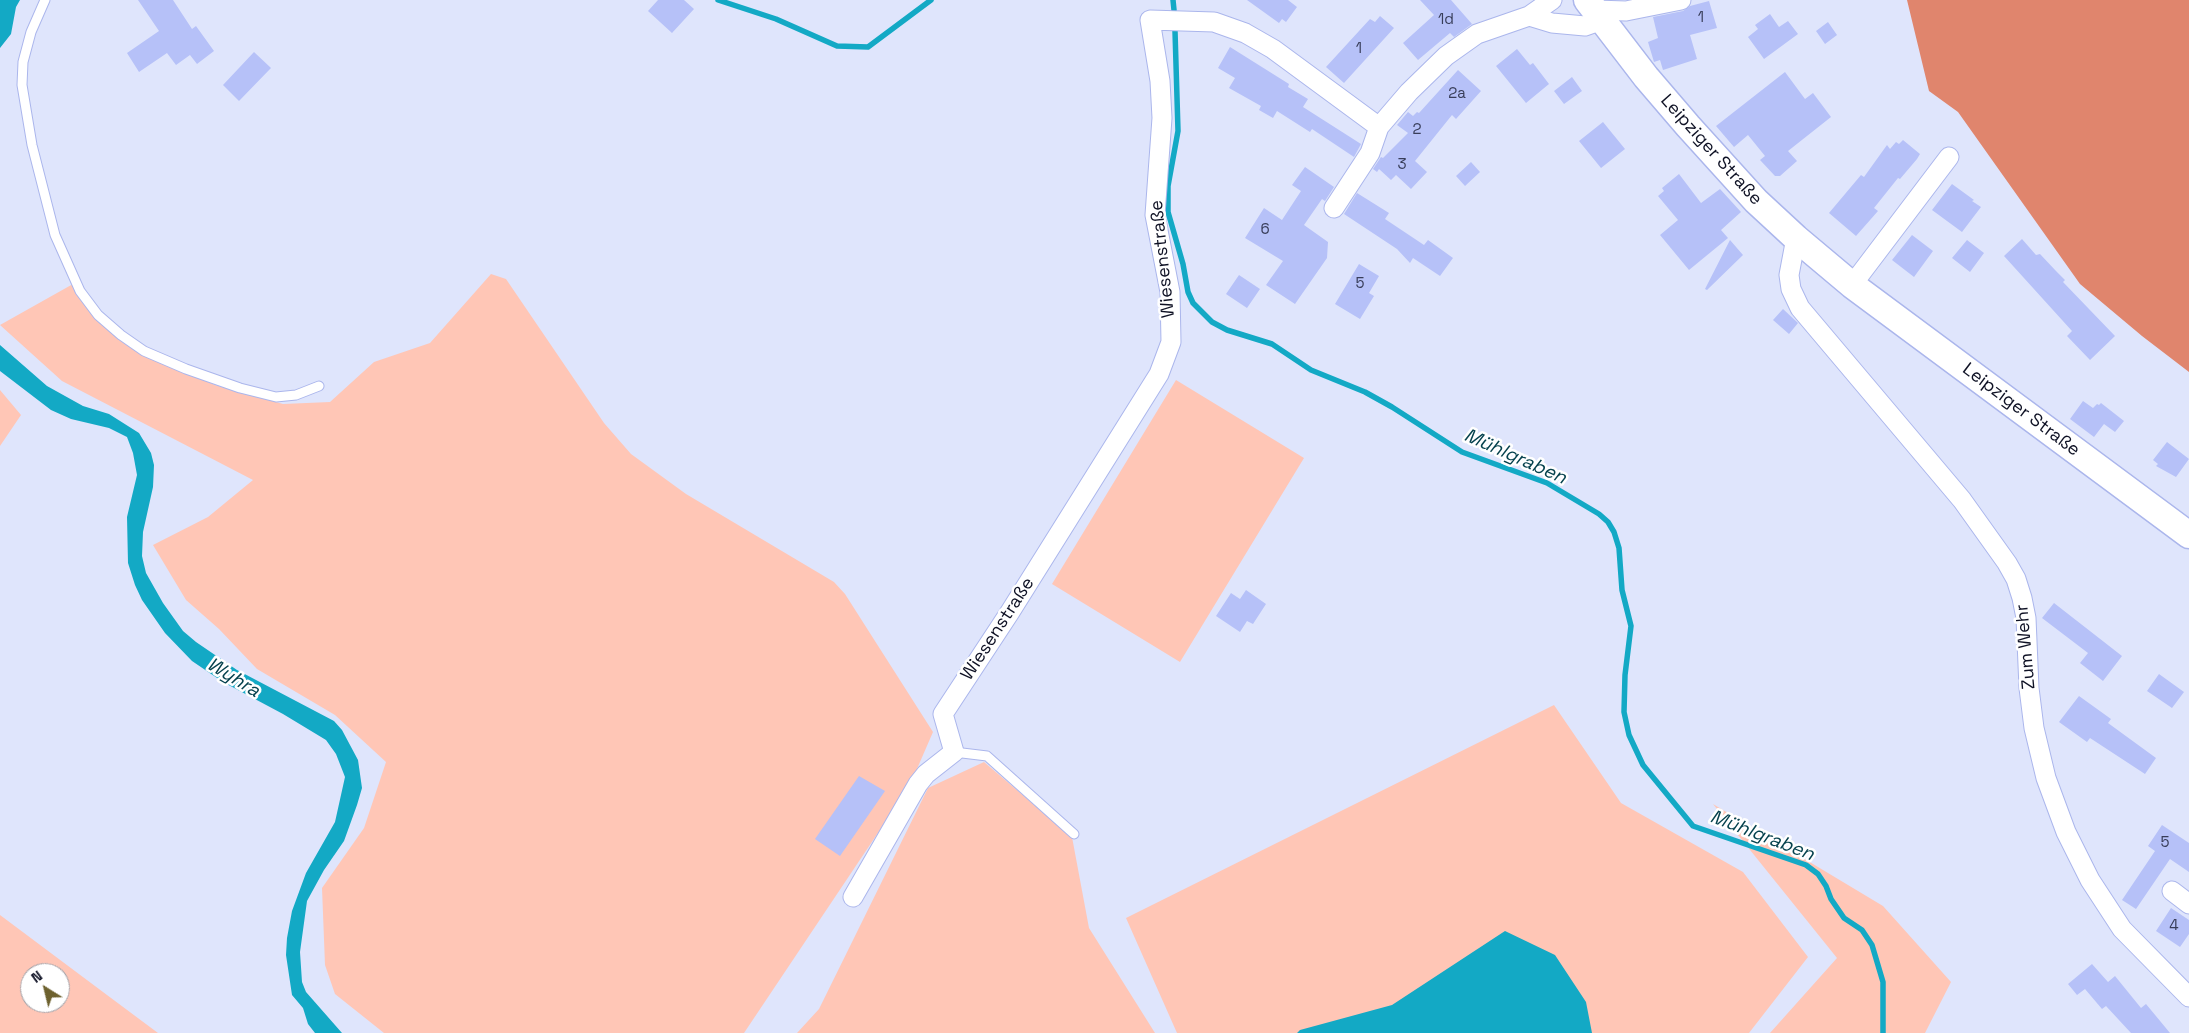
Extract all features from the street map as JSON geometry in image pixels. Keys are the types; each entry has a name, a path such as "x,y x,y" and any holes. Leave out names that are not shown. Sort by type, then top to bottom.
{"street":[{"path":"1334,208 1370,153 1380,127 1408,92 1446,56 1476,34 1529,16 1552,0"},
{"path":"1529,16 1552,23 1592,14 1626,11 1681,0"},
{"name":"Leipziger Straße","path":"1592,14 1694,133 1756,201 1796,238 1852,284 2189,535"},
{"name":"Wiesenstraße","path":"954,752 943,714 1010,612 1159,374 1171,342 1170,292 1155,215 1162,118 1160,81 1150,20 1214,22 1245,33 1273,48 1380,127"},
{"path":"1852,284 1949,157"},
{"name":"Zum Wehr","path":"1796,238 1789,275 1791,289 1800,308 1962,500 2007,563 2016,579 2026,618 2029,688 2034,728 2046,778 2066,832 2090,880 2122,929 2189,997"},
{"path":"853,897 918,784 926,774 954,752"},
{"path":"2172,891 2189,904"}],"lane":[{"path":"45,0 31,32 23,62 22,85 32,145 55,235 80,291 98,315 121,335 144,351 186,369 240,388 276,397 296,395 319,386"},
{"path":"954,752 987,756 1074,834"}],"shaded area":[{"path":"1907,0 2189,0 2189,372 2142,336 2080,284 1958,112 1929,91"},
{"path":"491,274 506,279 604,423 631,454 686,494 834,582 845,594 933,732 910,785 744,1033 384,1033 335,994 325,965 322,888 364,828 386,762 335,715 257,669 219,629 186,600 153,545 208,517 253,480 62,381 0,325 73,284 100,323 147,355 215,385 283,404 330,402 374,362 430,343"},
{"path":"1176,380 1304,458 1180,662 1052,584"},
{"path":"0,390 21,415 0,446"},
{"path":"1554,705 1621,803 1743,872 1808,957 1749,1033 1177,1033 1126,918"},
{"path":"984,762 1072,837 1089,928 1155,1033 797,1033 819,1009 928,788"},
{"path":"1713,804 1883,906 1951,982 1925,1033 1770,1033 1837,958"},
{"path":"0,915 64,963 20,963 20,1013 70,1013 70,967 158,1033 0,1033"}],"water":[{"path":"0,0 20,0 16,7 11,34 0,48"},
{"name":"Wyhra","path":"0,345 47,386 83,406 109,414 139,433 151,453 154,465 153,487 143,532 142,556 146,573 163,603 183,631 237,670 334,721 342,730 358,760 362,788 357,805 344,841 324,870 307,901 300,952 302,982 306,992 342,1033 315,1033 308,1024 303,1008 292,995 286,955 292,911 306,873 335,822 345,777 336,754 326,740 283,714 223,682 192,661 165,633 142,600 128,563 127,517 137,475 133,453 127,437 109,428 71,419 51,410 0,371"},
{"path":"1505,931 1555,955 1586,1002 1592,1033 1297,1033 1300,1030 1392,1005"}],"building":[{"path":"138,0 173,0 192,29 196,26 214,51 197,64 190,55 176,65 167,53 139,72 127,53 159,31"},
{"path":"658,0 684,0 694,9 672,33 648,11"},
{"path":"1247,0 1288,0 1297,7 1286,22 1282,19 1279,23"},
{"path":"1420,0 1451,0 1472,24 1454,37 1450,33 1418,60 1403,43 1434,15"},
{"path":"1709,1 1717,28 1690,35 1697,59 1663,70 1660,60 1654,62 1648,42 1658,38 1653,17 1683,11 1690,6"},
{"path":"1770,14 1779,27 1788,21 1798,34 1764,59 1748,37 1758,29 1755,25"},
{"path":"1380,16 1394,28 1344,83 1326,67 1370,19 1375,22"},
{"path":"1828,22 1837,35 1825,44 1816,31"},
{"path":"1230,47 1289,84 1288,87 1308,99 1303,107 1361,144 1354,157 1312,129 1310,132 1277,111 1273,118 1259,110 1261,106 1229,88 1235,78 1218,68"},
{"path":"1517,49 1530,65 1533,63 1549,84 1526,103 1496,66"},
{"path":"254,52 271,68 239,101 223,85"},
{"path":"1458,70 1481,91 1456,119 1452,115 1415,161 1427,172 1411,189 1396,175 1391,180 1379,169 1377,172 1373,169 1381,157 1383,158 1408,133 1397,125 1408,112 1413,116 1417,112 1419,113"},
{"path":"1785,72 1805,99 1813,93 1831,117 1788,151 1797,161 1780,176 1775,176 1760,160 1765,156 1748,135 1734,147 1716,126"},
{"path":"1572,77 1582,91 1564,104 1554,91"},
{"path":"1603,122 1625,149 1601,168 1579,141"},
{"path":"1903,140 1920,154 1874,208 1878,211 1856,236 1829,213 1861,175 1864,177 1887,145 1890,149 1896,142 1899,144"},
{"path":"1471,162 1480,172 1465,186 1456,176"},
{"path":"1305,167 1334,187 1325,201 1322,199 1304,225 1328,242 1327,258 1295,304 1266,285 1283,261 1245,238 1264,208 1282,220 1301,191 1292,185"},
{"path":"1679,174 1701,203 1720,189 1741,212 1721,230 1728,238 1689,270 1660,235 1678,220 1658,196 1664,191 1662,188"},
{"path":"1952,184 1981,207 1962,232 1932,210"},
{"path":"1357,193 1389,213 1385,219 1424,245 1428,240 1453,258 1440,276 1413,258 1410,263 1397,249 1344,214"},
{"path":"1912,235 1933,251 1914,277 1892,260"},
{"path":"2022,239 2036,255 2040,254 2065,280 2063,282 2115,336 2090,360 2067,336 2072,331 2004,256"},
{"path":"1730,240 1743,255 1707,290 1705,289"},
{"path":"1967,240 1984,253 1970,272 1952,258"},
{"path":"1359,264 1379,276 1369,293 1374,296 1360,319 1335,304"},
{"path":"1239,275 1260,289 1247,308 1226,294"},
{"path":"1783,309 1798,323 1789,334 1773,320"},
{"path":"2083,401 2093,408 2101,403 2124,421 2115,432 2104,424 2094,437 2070,419"},
{"path":"2167,442 2189,459 2176,477 2156,466 2158,464 2153,460"},
{"path":"1246,590 1266,604 1253,624 1247,621 1240,632 1216,616 1231,593 1240,599"},
{"path":"2054,603 2122,656 2103,681 2080,663 2088,653 2042,618"},
{"path":"2159,674 2184,692 2172,708 2147,691"},
{"path":"2079,696 2111,719 2108,723 2156,758 2145,774 2090,738 2087,742 2059,722"},
{"path":"859,776 885,791 840,856 815,839"},
{"path":"2162,825 2189,843 2189,872 2170,859 2136,909 2122,900 2155,851 2148,846"},
{"path":"2171,908 2189,920 2189,934 2180,947 2156,931"},
{"path":"2092,964 2108,982 2115,976 2141,1008 2146,1004 2170,1033 2131,1033 2106,1006 2102,1009 2085,989 2077,995 2068,984"}],"waterway":[{"name":"Mühlgraben","path":"718,0 776,19 837,46 868,47 931,0"},
{"name":"Mühlgraben","path":"1173,0 1174,10"},
{"name":"Mühlgraben","path":"1175,31 1178,131 1168,186 1168,212 1183,264 1188,292 1193,303 1212,322 1227,330 1272,344 1311,370 1365,392 1392,407 1462,452 1547,483 1599,514 1608,522 1614,532 1619,548 1622,590 1631,626 1625,675 1624,712 1629,735 1643,765 1693,826 1806,865 1818,874 1826,886 1831,899 1844,918 1862,930 1872,945 1883,982 1883,1033"}]}
